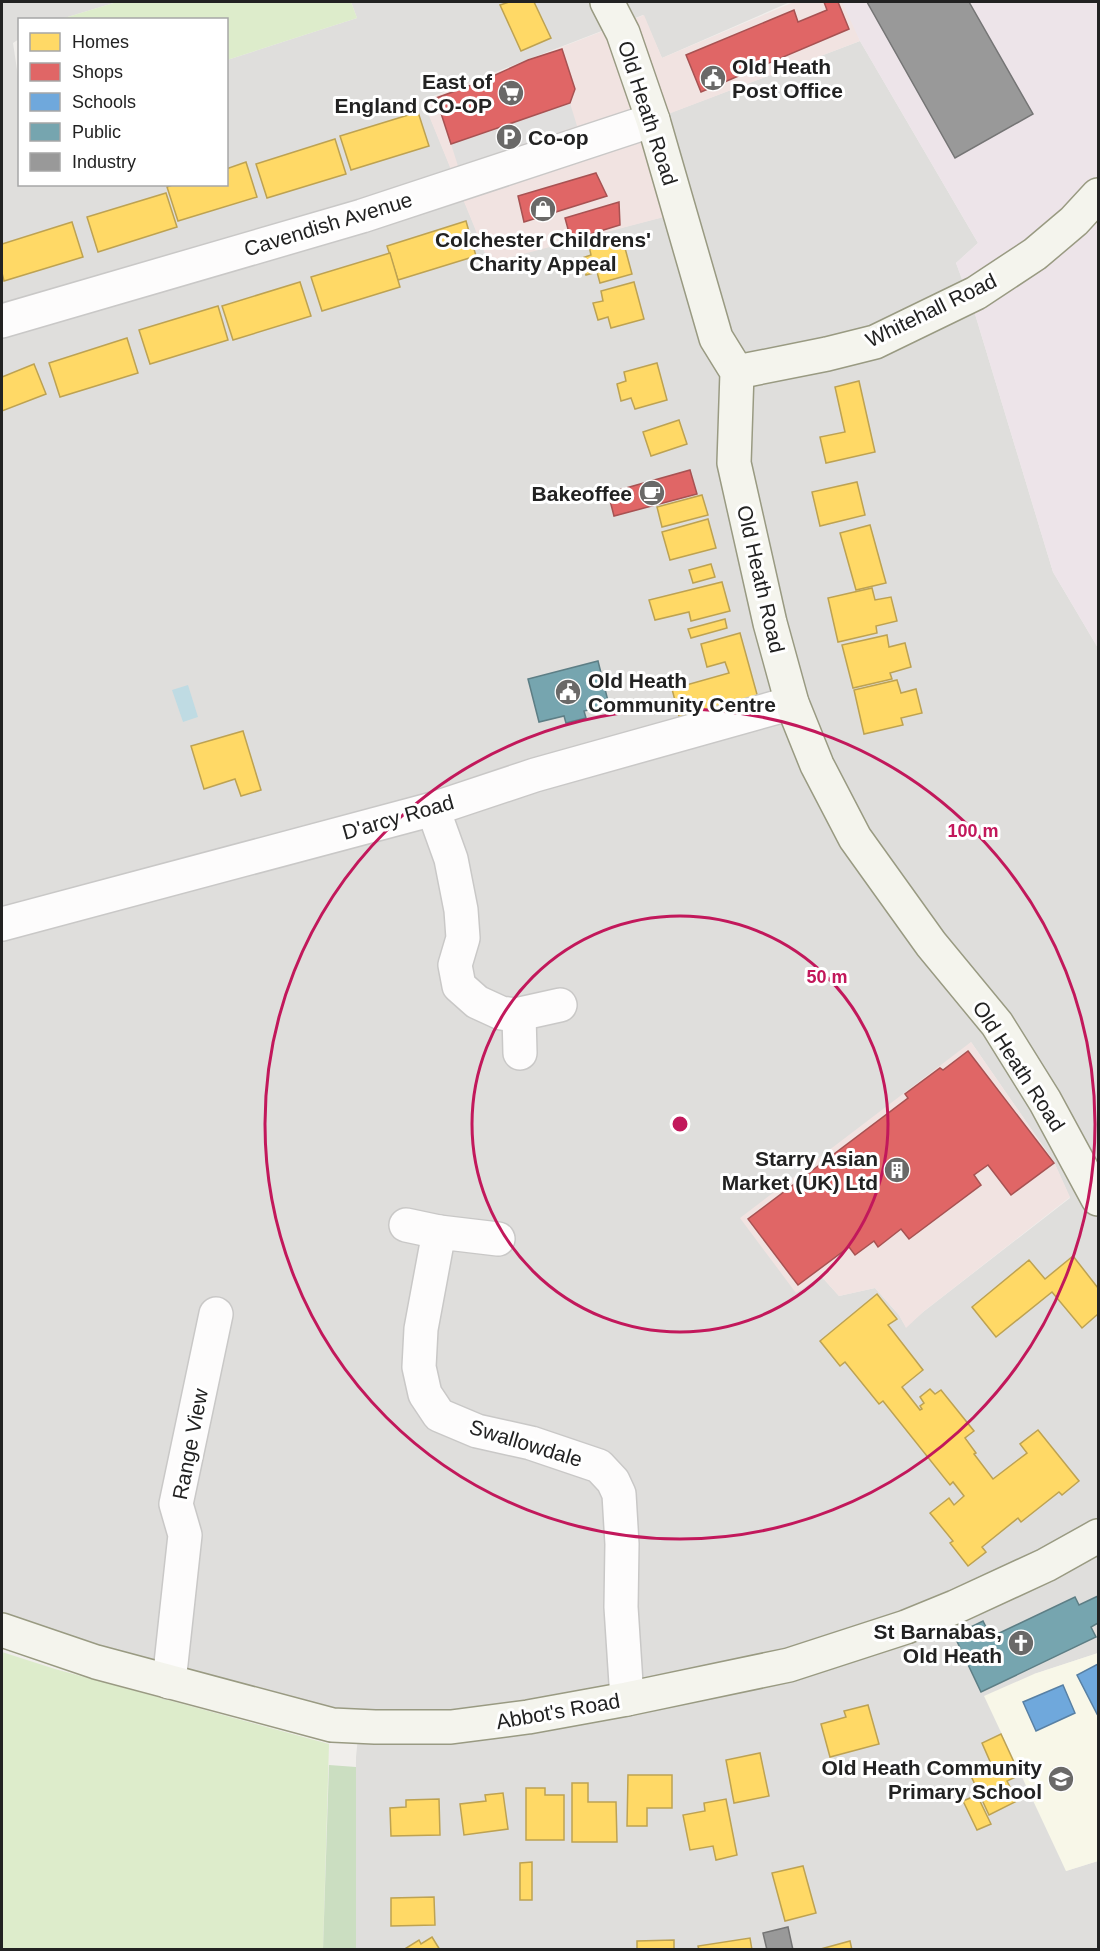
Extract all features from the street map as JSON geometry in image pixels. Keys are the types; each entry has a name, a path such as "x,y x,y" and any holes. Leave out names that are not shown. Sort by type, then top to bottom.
{"street":[{"name":"Old Heath Road","path":"607,2 623,33 653,120 716,339 737,372 734,463 770,623 792,703 817,765 855,837 931,944 997,1024 1045,1101 1098,1199"},
{"name":"Cavendish Avenue","path":"2,321 362,216 653,120"},
{"name":"Whitehall Road","path":"737,372 875,342 976,293 1035,254 1074,221 1098,195"},
{"name":"D'arcy Road","path":"2,924 434,809 535,775 792,703"},
{"path":"434,809 451,859 461,910 463,938 456,965 459,986 477,1002 501,1013 519,1015 520,1053"},
{"path":"515,1015 560,1005"},
{"path":"406,1225 440,1232 498,1239"},
{"name":"Swallowdale","path":"440,1232 422,1329 419,1367 425,1394 439,1415 477,1431 531,1443 599,1466 613,1481 619,1494 622,1544 621,1607 627,1699"},
{"name":"Range View","path":"169,1682 185,1535 176,1504 216,1314"},
{"name":"Abbot's Road","path":"2,1630 96,1662 332,1725 451,1727 528,1717 627,1699 789,1665 906,1627 1002,1587 1098,1536"}],"shaded area":[{"path":"2,2 117,2 64,18 18,18 18,40 13,43 18,76 18,186 228,186 228,60 357,18 351,2 790,2 662,58 643,15 423,100 489,262 663,217 641,124 860,41 978,243 956,263 975,314 1053,572 1098,648 1098,1596 1079,1605 1075,1597 991,1637 983,1621 954,1635 981,1692 1096,1637 1091,1627 1098,1623 1098,1653 1034,1674 1066,1871 1098,1861 1098,1949 355,1949 356,1757 359,1727 2,1630","holes":["971,1042 1054,1162 1070,1198 906,1327 899,1315 875,1288 839,1296 821,1276 796,1292"]},
{"path":"794,2 844,2 860,41 642,124 664,217 489,263 423,101 644,15 662,58"},
{"path":"842,2 1098,2 1098,648 1053,572 975,314 956,263 978,243 860,41"},
{"name":"Co-op","path":"570,103 577,126 458,166 451,144"},
{"name":"Starry Asian Market (UK) Ltd","path":"971,1042 1054,1162 1070,1197 923,1312 906,1328 899,1315 875,1288 839,1296 821,1276 796,1293 740,1218"},
{"name":"Old Heath Community Primary School","path":"1098,1653 1098,1861 1066,1871 984,1696 1034,1674"}],"green space":[{"path":"117,2 351,2 357,18 228,60 228,18 64,18"},
{"path":"2,1652 55,1669 329,1744 323,1949 2,1949"},
{"path":"329,1765 356,1767 356,1949 323,1949"}],"water":[{"path":"188,685 198,717 183,722 172,690"}],"building: Homes":[{"path":"509,2 534,2 551,38 521,51 500,5"},
{"path":"418,112 429,146 351,170 340,136"},
{"path":"335,139 346,174 267,198 256,164"},
{"path":"246,162 257,197 178,221 167,187 228,186 228,168"},
{"path":"166,193 177,227 98,252 87,217"},
{"path":"466,221 476,256 398,280 387,246"},
{"path":"72,222 83,257 4,281 2,244"},
{"path":"622,237 632,274 600,283 597,272 586,275 582,258 591,255 589,246"},
{"path":"390,253 400,287 322,311 311,277"},
{"path":"300,282 311,316 233,340 222,306"},
{"path":"634,282 644,319 611,328 608,317 598,320 593,303 603,301 601,291"},
{"path":"218,306 228,340 150,364 139,330"},
{"path":"127,338 138,373 60,397 49,363"},
{"path":"657,363 667,400 635,409 631,398 621,401 617,384 626,381 624,372"},
{"path":"34,364 46,394 2,411 2,377"},
{"path":"859,381 875,452 826,463 820,437 845,432 835,387"},
{"path":"679,420 687,444 651,456 643,432"},
{"path":"857,482 865,515 820,526 812,492"},
{"path":"702,495 708,515 662,527 657,507"},
{"path":"708,519 716,548 670,560 662,532"},
{"path":"870,525 886,583 856,590 840,533"},
{"path":"711,564 715,577 693,583 689,570"},
{"path":"722,582 730,611 691,621 689,612 655,620 649,600"},
{"path":"872,588 875,600 891,597 897,621 876,626 877,633 838,642 828,598"},
{"path":"725,619 727,628 691,638 688,629"},
{"path":"740,633 758,698 680,720 672,689 729,673 725,662 707,667 701,644"},
{"path":"887,635 889,647 905,643 911,667 890,673 892,679 853,688 842,645"},
{"path":"897,680 901,693 916,689 922,713 901,718 903,725 864,734 854,690"},
{"path":"243,731 261,790 241,796 235,779 204,789 191,746"},
{"path":"1073,1256 1098,1288 1098,1314 1082,1328 1052,1292 996,1337 972,1307 1029,1260 1045,1279"},
{"path":"877,1294 897,1319 888,1325 923,1370 902,1387 920,1410 922,1409 920,1406 924,1403 920,1397 930,1389 935,1394 941,1390 974,1431 965,1438 993,1479 1027,1453 1020,1444 1038,1430 1079,1481 1062,1495 1059,1492 1021,1522 1018,1518 982,1547 986,1552 968,1566 950,1543 953,1541 930,1513 949,1498 954,1505 964,1496 953,1482 950,1485 883,1401 879,1404 845,1362 840,1366 820,1341"},
{"path":"868,1705 879,1744 830,1757 821,1724 846,1717 844,1711"},
{"path":"1001,1734 1020,1775 1007,1781 1017,1801 989,1815 971,1776 992,1766 982,1743"},
{"path":"760,1753 769,1796 734,1803 726,1760"},
{"path":"628,1775 672,1775 672,1808 647,1808 647,1826 627,1826"},
{"path":"572,1783 588,1783 588,1802 616,1802 617,1842 572,1842"},
{"path":"526,1788 545,1788 545,1795 564,1795 564,1840 526,1840"},
{"path":"503,1793 508,1829 464,1835 460,1804 486,1801 485,1795"},
{"path":"977,1795 991,1824 977,1830 963,1801"},
{"path":"439,1799 440,1835 391,1836 390,1808 406,1807 406,1800"},
{"path":"726,1799 737,1855 716,1860 713,1846 690,1850 683,1815 705,1811 704,1803"},
{"path":"532,1862 532,1900 520,1900 520,1863"},
{"path":"803,1866 816,1913 785,1921 772,1873"},
{"path":"434,1897 435,1925 391,1926 391,1898"},
{"path":"432,1937 440,1950 403,1950 419,1940 421,1944"},
{"path":"750,1938 752,1950 699,1950 698,1946"},
{"path":"674,1940 674,1950 637,1950 637,1941"},
{"path":"850,1941 852,1950 817,1950"}],"building: Shops":[{"path":"824,2 838,2 849,29 701,92 686,55 794,10 798,22 827,10"},
{"name":"East of England CO-OP","path":"562,49 575,89 570,103 451,144 436,98 480,82 528,60"},
{"name":"Colchester Childrens' Charity Appeal","path":"596,173 607,196 524,222 518,196"},
{"path":"619,202 620,225 571,240 565,218"},
{"name":"Bakeoffee","path":"690,470 697,494 614,516 608,493"},
{"name":"Starry Asian Market (UK) Ltd","path":"968,1051 1054,1163 1011,1195 988,1165 974,1175 981,1185 909,1239 901,1229 878,1247 874,1241 855,1255 849,1247 798,1285 748,1219 908,1098 905,1094"}],"building: Schools":[{"path":"1098,1664 1098,1713 1097,1714 1077,1675"},
{"path":"1063,1685 1075,1713 1036,1731 1023,1702"}],"building: Public":[{"name":"Old Heath Community Centre","path":"598,661 609,705 584,711 586,718 566,723 564,716 539,722 528,679"},
{"name":"St Barnabas, Old Heath","path":"1098,1596 1098,1623 1091,1627 1096,1637 981,1692 954,1635 983,1621 991,1637 1075,1597 1079,1605"}],"building: Industry":[{"path":"867,2 969,2 1033,114 955,158"},
{"path":"788,1927 793,1950 767,1950 763,1933"}],"place":[{"name":"Old Heath Post Office","path":"713,78"},
{"name":"East of England CO-OP","path":"511,93"},
{"name":"Co-op","path":"509,137"},
{"name":"Colchester Childrens' Charity Appeal","path":"543,209"},
{"name":"Bakeoffee","path":"652,493"},
{"name":"Old Heath Community Centre","path":"568,692"},
{"name":"Starry Asian Market (UK) Ltd","path":"897,1170"},
{"name":"St Barnabas, Old Heath","path":"1021,1643"},
{"name":"Old Heath Community Primary School","path":"1061,1779"}]}
